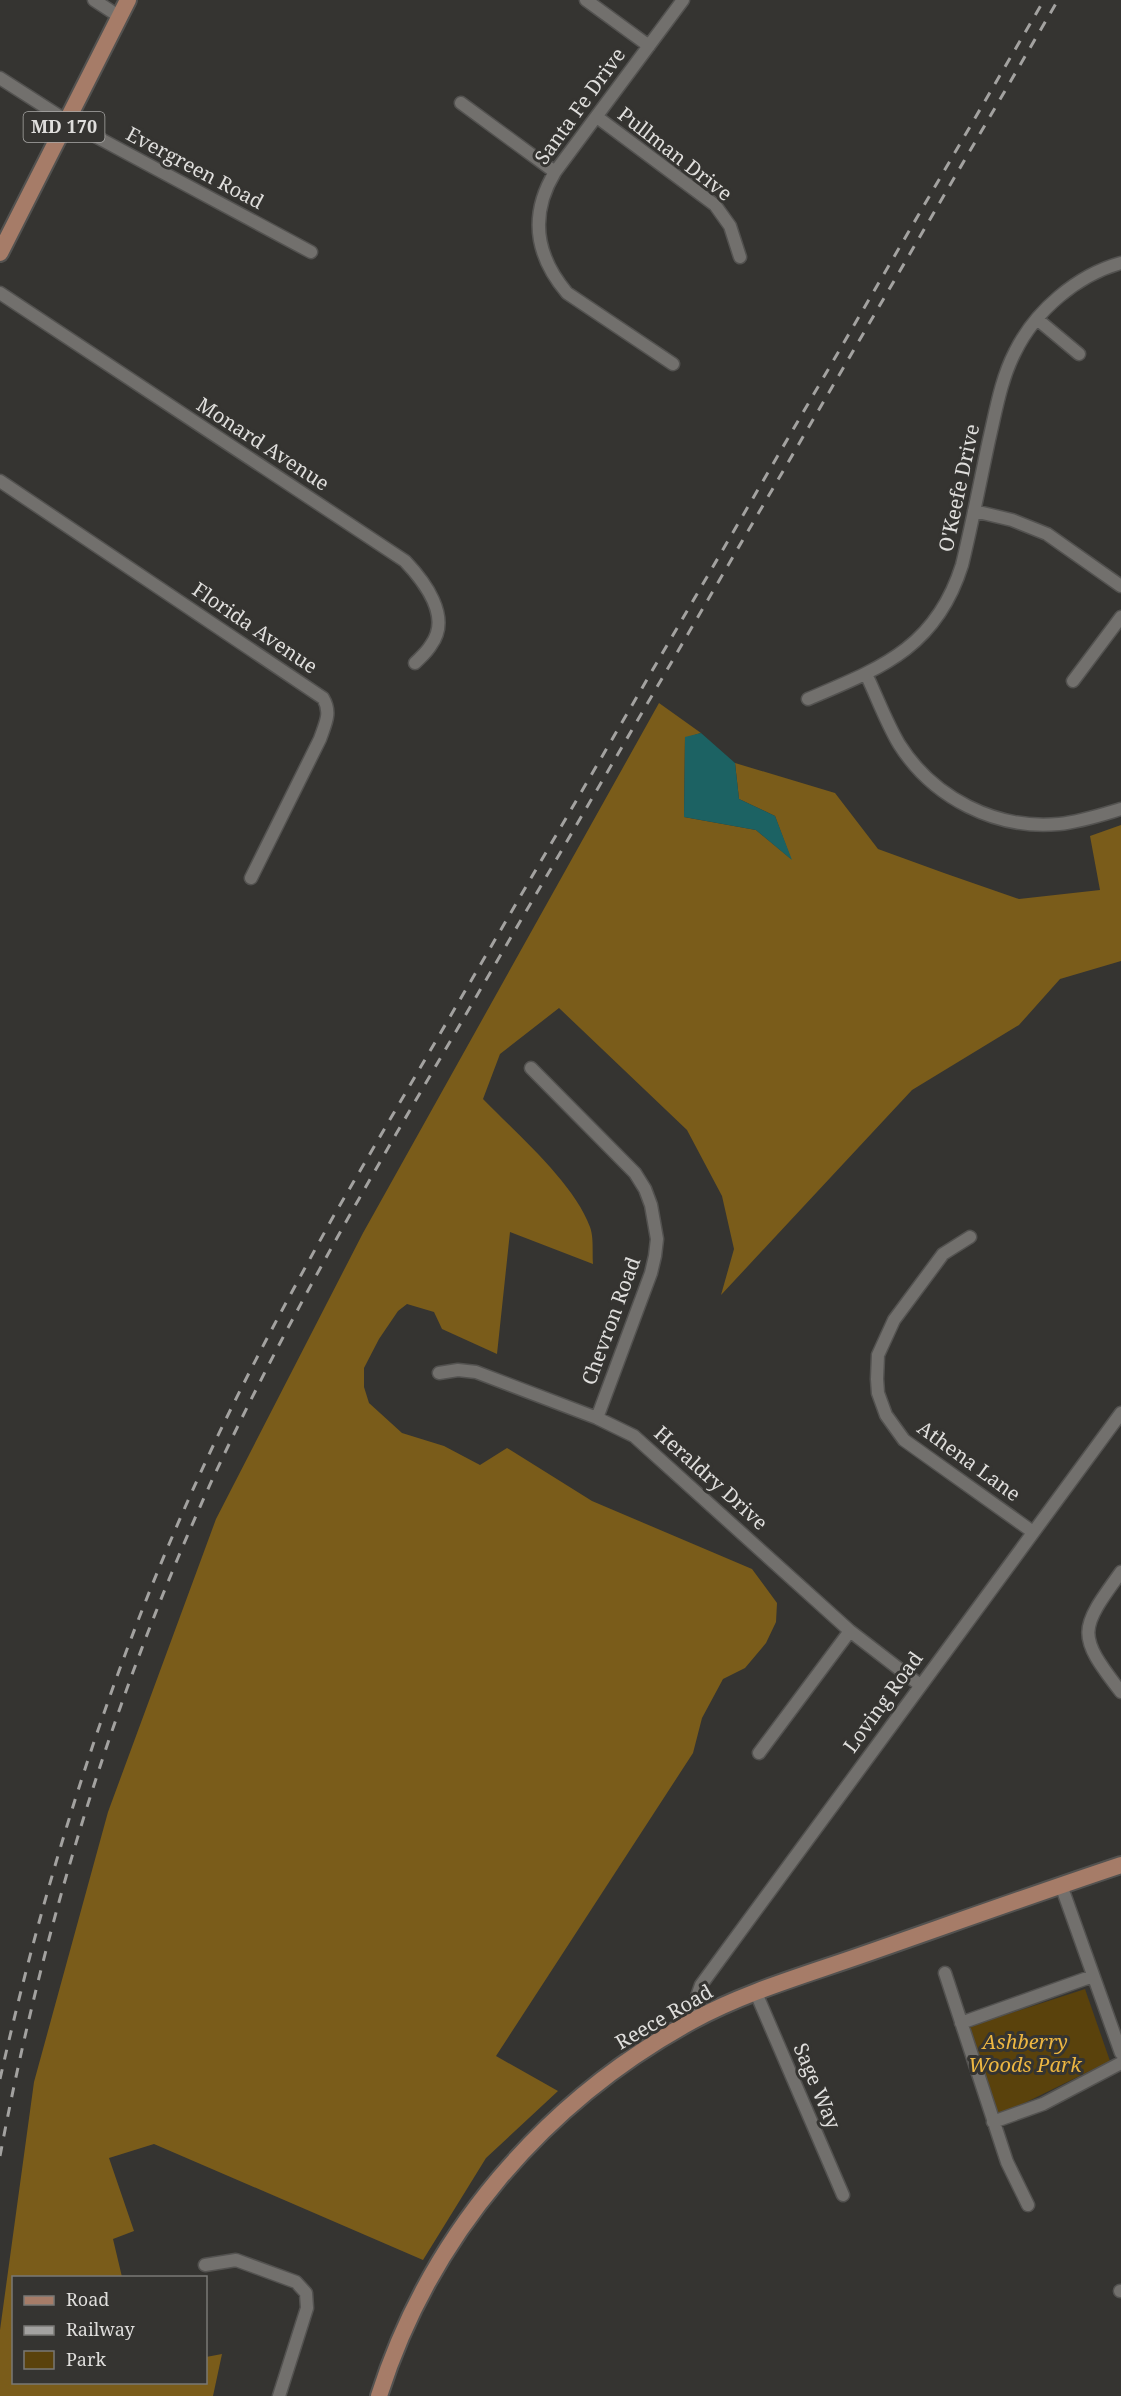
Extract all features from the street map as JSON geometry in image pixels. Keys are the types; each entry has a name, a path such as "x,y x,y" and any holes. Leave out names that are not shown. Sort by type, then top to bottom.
{"main road":[{"name":"MD 170","path":"0,253 128,0"},
{"name":"Reece Road","path":"379,2396 392,2358 428,2281 474,2210 499,2177 536,2137 584,2093 644,2050 693,2020 756,1993 1121,1865"}],"street":[{"path":"94,0 120,17"},
{"path":"586,0 649,46"},
{"name":"Santa Fe Drive","path":"672,364 567,293 546,262 538,220 542,198 555,172 683,0"},
{"name":"Evergreen Road","path":"0,78 67,121 311,252"},
{"path":"461,103 555,172"},
{"name":"Pullman Drive","path":"597,117 715,205 730,226 740,257"},
{"name":"O'Keefe Drive","path":"808,699 866,674 908,649 937,618 958,578 1002,381 1015,350 1037,319 1067,290 1098,271 1121,263"},
{"name":"Monard Avenue","path":"0,293 405,561 428,589 435,606 437,622 437,634 432,644 415,663"},
{"path":"1037,319 1079,354"},
{"name":"Florida Avenue","path":"0,482 323,698 328,716 320,739 251,878"},
{"path":"974,511 1012,520 1047,534 1121,586"},
{"path":"1073,681 1121,617"},
{"path":"866,674 893,732 912,761 933,783 965,805 1002,819 1042,824 1075,822 1121,809"},
{"name":"Chevron Road","path":"531,1068 635,1173 645,1189 655,1222 657,1239 651,1273 597,1418"},
{"name":"Athena Lane","path":"970,1237 943,1254 894,1320 878,1355 878,1393 886,1415 904,1440 1033,1532"},
{"name":"Heraldry Drive","path":"439,1373 458,1370 476,1372 617,1426 648,1447 850,1631 920,1685"},
{"name":"Loving Road","path":"693,2020 693,2008 701,1985 1121,1413"},
{"path":"1121,1572 1091,1616 1088,1634 1094,1654 1121,1692"},
{"path":"759,1753 850,1631"},
{"path":"1061,1886 1121,2053"},
{"path":"945,1973 1006,2162 1028,2205"},
{"path":"961,2023 1093,1976"},
{"name":"Sage Way","path":"756,1993 843,2195"},
{"path":"993,2122 1043,2104 1121,2063"},
{"path":"205,2265 236,2260 296,2282 306,2293 307,2308 279,2396"}],"green space":[{"name":"Ashberry Woods Park","path":"1085,1989 1110,2061 998,2116 968,2027"}],"shaded area":[{"path":"659,703 701,733 685,738 684,817 756,830 791,859 775,816 739,799 735,763 835,793 878,849 1019,899 1100,890 1090,836 1121,825 1121,961 1060,979 1019,1025 912,1090 721,1295 734,1249 722,1196 687,1130 559,1008 500,1054 483,1099 543,1159 571,1193 590,1227 593,1264 510,1232 497,1354 442,1329 434,1312 407,1304 398,1311 379,1339 364,1368 364,1387 369,1403 402,1433 444,1446 480,1465 507,1448 592,1501 752,1569 777,1603 776,1622 766,1643 745,1668 723,1679 702,1718 693,1753 496,2056 558,2091 486,2158 423,2260 154,2144 109,2158 134,2231 113,2239 122,2276 12,2276 12,2384 207,2384 207,2357 222,2354 213,2396 0,2396 0,2330 34,2082 108,1812 216,1519 363,1233"}],"water":[{"path":"701,733 735,763 739,799 775,816 792,860 756,830 684,817 685,737"}],"railway":[{"path":"0,2079 18,2001 60,1847 84,1771 138,1621 168,1547 231,1409 333,1217 1044,0"},
{"path":"0,2156 38,1982 86,1811 144,1642 177,1560 234,1433 302,1301 374,1172 1058,0"}]}
